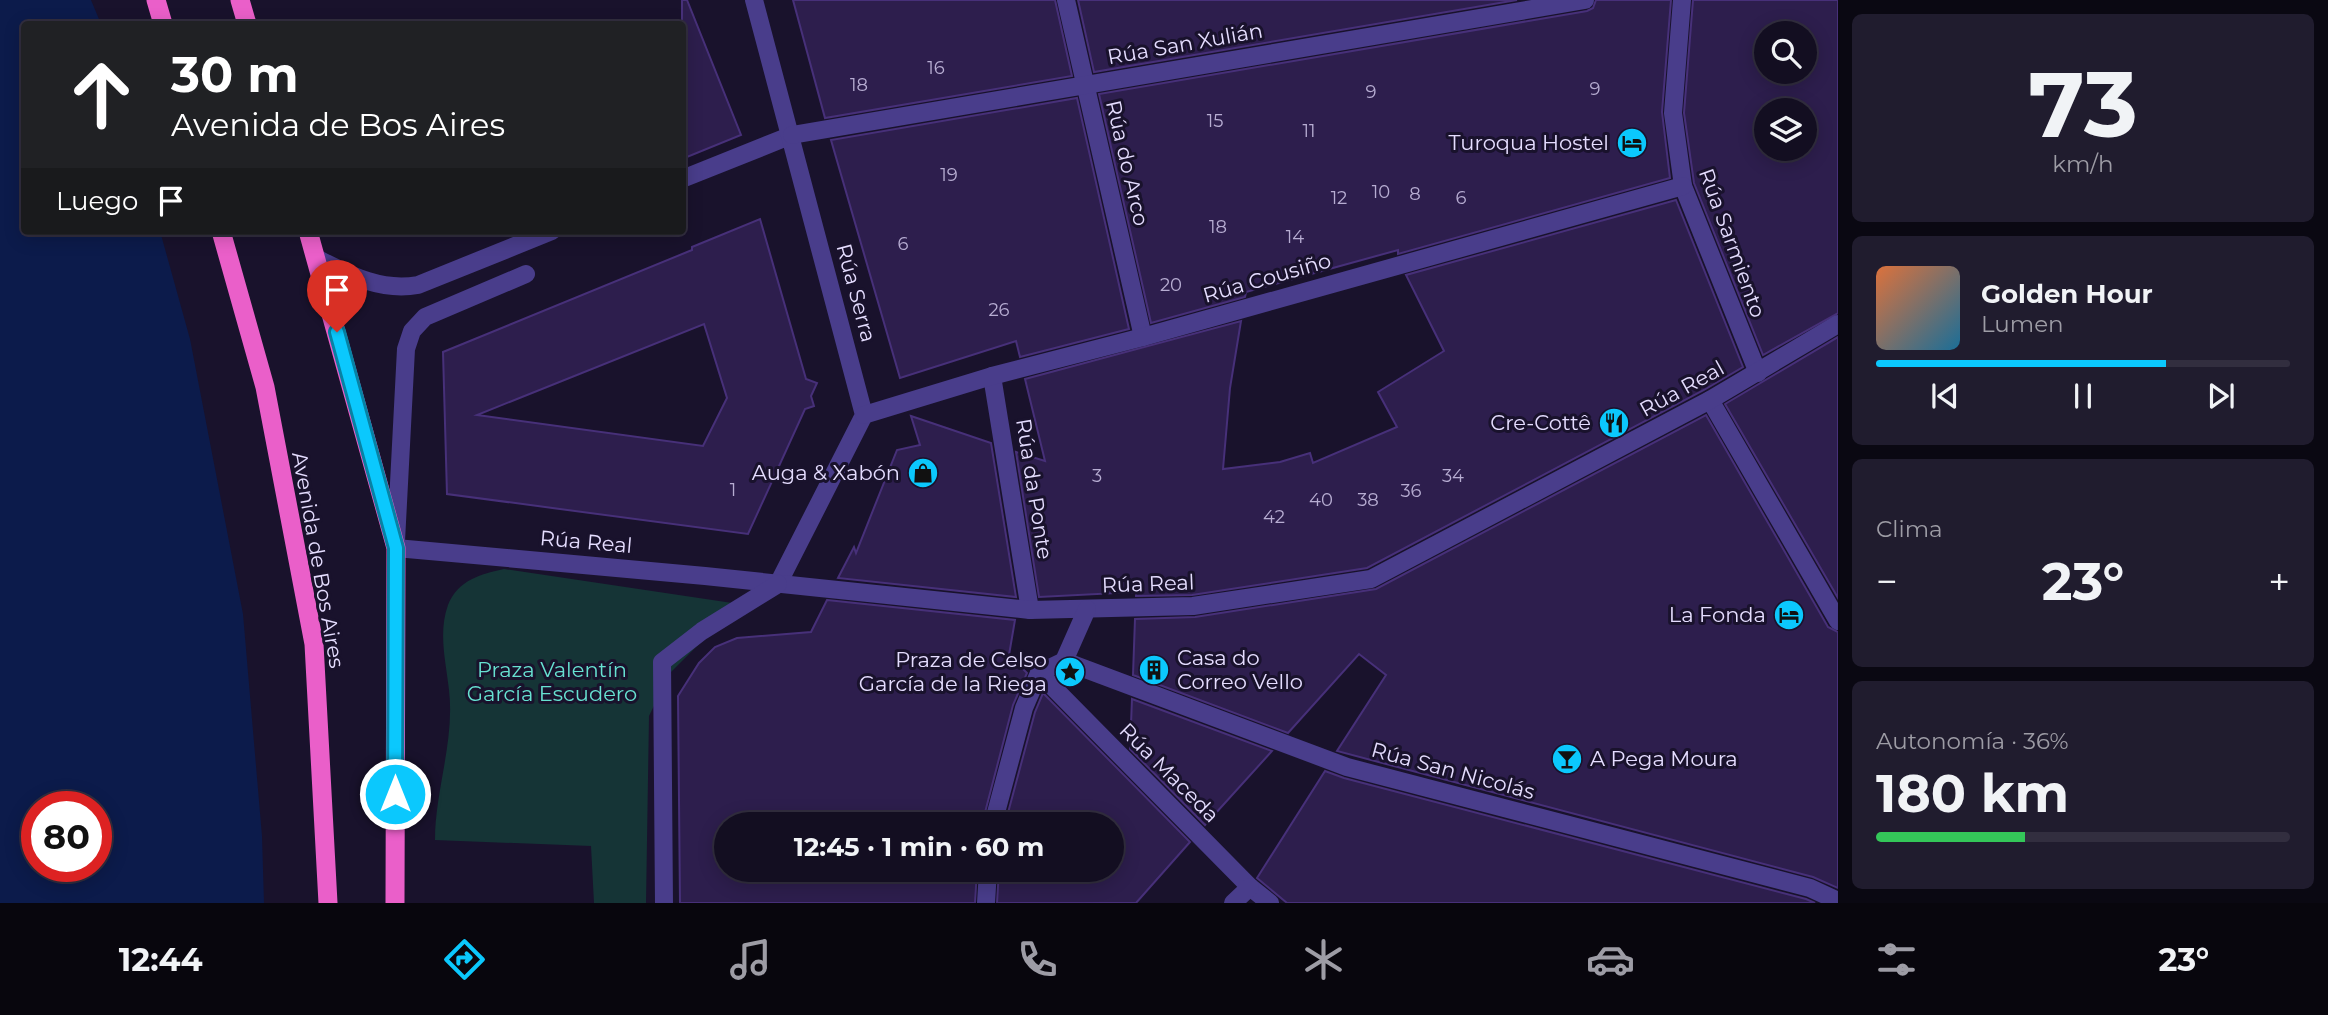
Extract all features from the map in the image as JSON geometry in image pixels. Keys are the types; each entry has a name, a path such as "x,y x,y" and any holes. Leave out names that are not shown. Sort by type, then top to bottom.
{"highway":[{"path":"156,0 162,21"},
{"path":"240,0 246,21"},
{"name":"Avenida de Bos Aires","path":"222,235 265,387 314,644 328,903"},
{"path":"309,235 396,548 395,903"}],"street":[{"name":"Rúa Serra","path":"754,0 792,135 864,415"},
{"name":"Rúa do Arco","path":"1066,0 1143,337"},
{"name":"Rúa San Xulián","path":"686,176 792,135 1585,0"},
{"name":"Rúa Sarmiento","path":"1682,0 1673,113 1683,186 1758,373"},
{"name":"Rúa Cousiño","path":"864,415 992,376 1143,337 1683,186"},
{"path":"316,258 382,286 403,288 418,285 542,235"},
{"path":"396,548 406,349 412,331 425,317 526,274"},
{"name":"Rúa Real","path":"396,548 1030,610 1193,606 1371,579 1710,400 1838,324"},
{"name":"Rúa da Ponte","path":"992,376 1030,610"},
{"path":"1710,400 1838,621"},
{"path":"664,903 663,662 702,631 778,584 864,415"},
{"path":"996,812 1024,708 1039,673 1064,661 1087,609"},
{"name":"Rúa San Nicolás","path":"1064,661 1347,766 1810,888 1838,901"},
{"name":"Rúa Maceda","path":"1039,673 1250,887 1270,903"},
{"path":"986,903 987,882"},
{"path":"1233,903 1250,887"}],"green space":[{"name":"Praza Valentín García Escudero","path":"504,569 739,604 670,673 649,716 646,903 594,903 591,846 435,840 450,709 443,637 445,616 452,596 464,584 479,576"}],"water":[{"path":"0,0 91,0 100,21 21,21 21,235 161,235 190,339 243,614 262,836 264,903 0,903"}],"building":[{"path":"682,0 687,0 741,135 686,157 686,21 682,21"},
{"path":"793,0 1055,0 1072,76 825,118"},
{"path":"1078,0 1517,0 1094,72"},
{"path":"1596,0 1671,0 1662,112 1670,178 1398,254 1398,250 1246,292 1245,297 1151,323 1099,94 1587,11 1593,8"},
{"path":"1693,0 1838,0 1838,313 1763,355 1694,183 1684,113"},
{"path":"1077,98 1129,329 1020,357 1016,341 900,378 831,140"},
{"path":"1676,200 1743,367 1367,568 1192,595 1136,596 1136,592 1039,597 1016,452 1045,461 1025,379 1241,321 1230,388 1223,469 1280,462 1310,453 1313,463 1397,427 1378,392 1444,351 1406,275"},
{"path":"760,219 806,379 817,383 811,396 814,406 805,409 748,534 447,494 443,352 692,250 692,247","holes":["704,324 727,398 703,446 477,415"]},
{"path":"1838,337 1838,598 1725,404"},
{"path":"1706,415 1828,627 1838,632 1838,888 1813,877 1337,751 1386,675 1359,654 1288,733 1133,675 1135,619 1195,617 1376,589"},
{"path":"911,416 991,443 1016,597 838,578 854,547 856,553 897,450 920,445"},
{"path":"827,600 1015,620 1009,655 1027,673 1013,705 985,812 714,812 714,882 976,882 975,903 680,903 678,696 699,663 715,647 737,638 811,632"},
{"path":"1043,693 1190,842 1136,903 997,903 998,882 1124,882 1124,812 1008,812 1035,712"},
{"path":"1132,699 1272,751 1205,825 1130,749"},
{"path":"1325,771 1815,903 1287,903 1257,878"}],"place":[{"name":"Turoqua Hostel","path":"1632,143"},
{"name":"Cre-Cottê","path":"1614,423"},
{"name":"Auga & Xabón","path":"923,473"},
{"name":"La Fonda","path":"1789,615"},
{"name":"Casa do Correo Vello","path":"1154,670"},
{"name":"Praza de Celso García de la Riega","path":"1070,672"},
{"name":"A Pega Moura","path":"1567,759"}],"route":[{"path":"337,332 396,548 395,794"}]}
